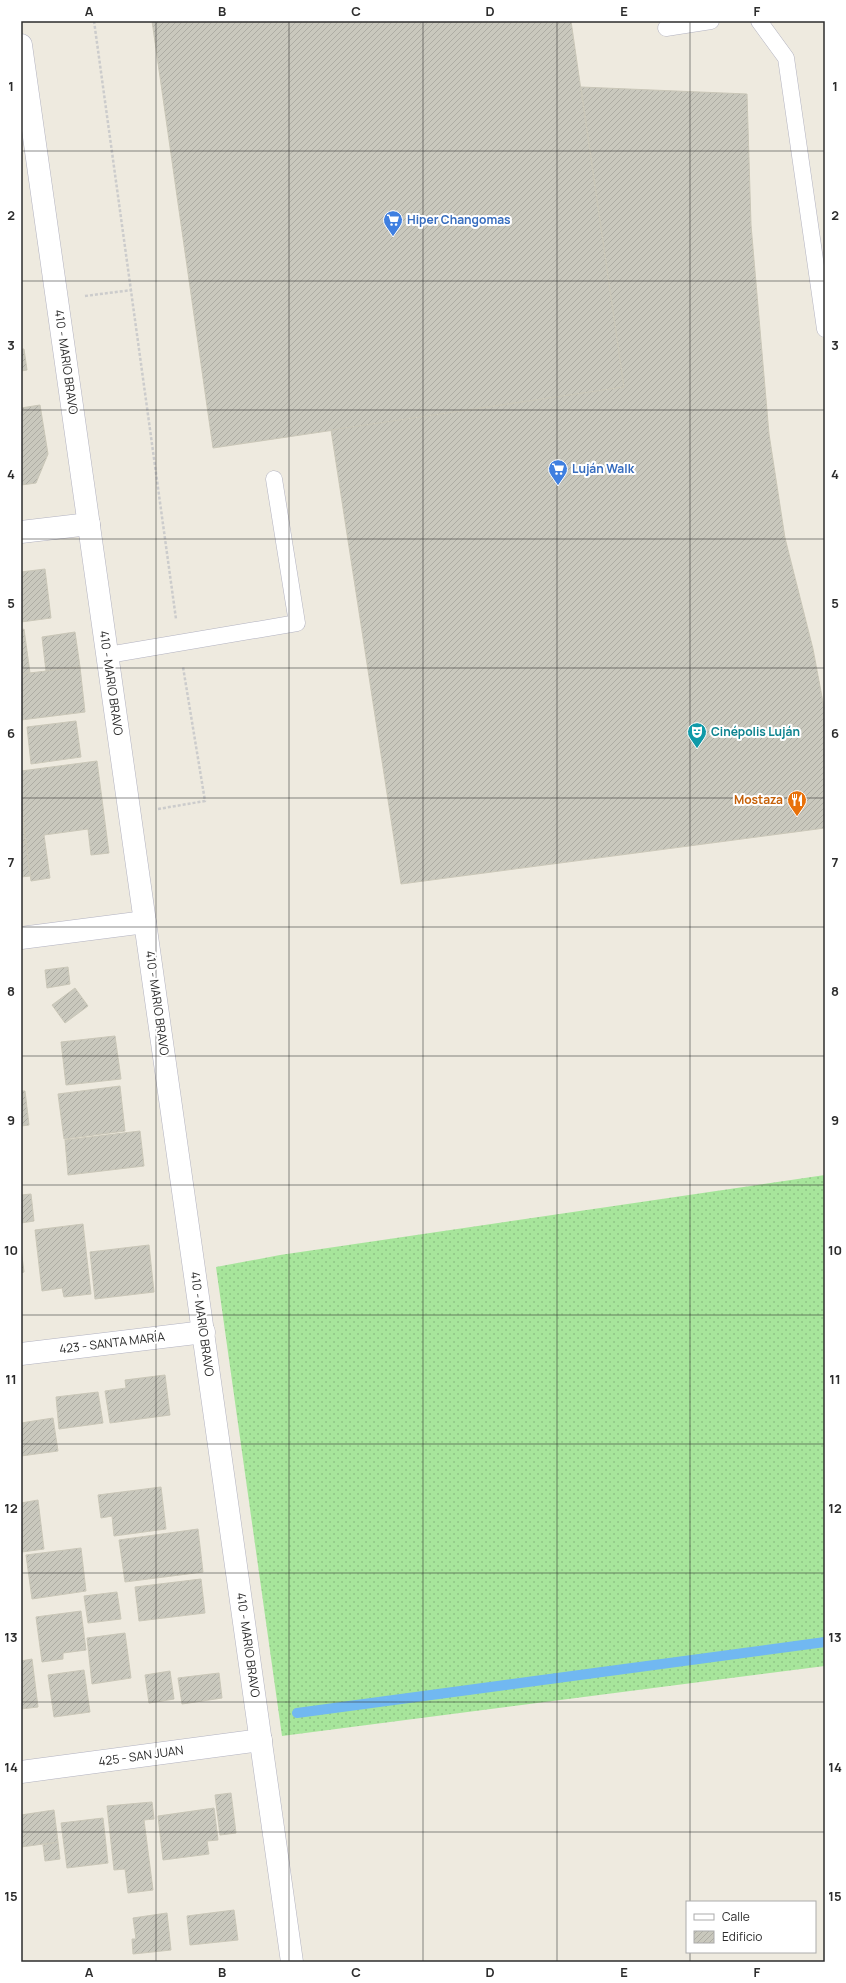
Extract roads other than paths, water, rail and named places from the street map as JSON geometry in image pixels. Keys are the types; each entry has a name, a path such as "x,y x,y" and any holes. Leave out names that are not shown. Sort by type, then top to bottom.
{"street":[{"name":"410 - MARIO BRAVO","path":"21,45 25,96 57,299 292,1962"},
{"path":"21,532 89,524"},
{"path":"21,938 145,922"},
{"name":"423 - SANTA MARÍA","path":"21,1354 204,1332"},
{"name":"425 - SAN JUAN","path":"21,1772 261,1740"}],"lane":[{"path":"666,28 711,21"},
{"path":"759,21 786,58 825,330"},
{"path":"108,656 297,623 274,479"}],"waterway":[{"path":"297,1713 825,1642"}],"place":[{"name":"Hiper Changomas","path":"393,237"},
{"name":"Luján Walk","path":"558,486"},
{"name":"Cinépolis Luján","path":"697,749"},
{"name":"Mostaza","path":"797,817"}]}
